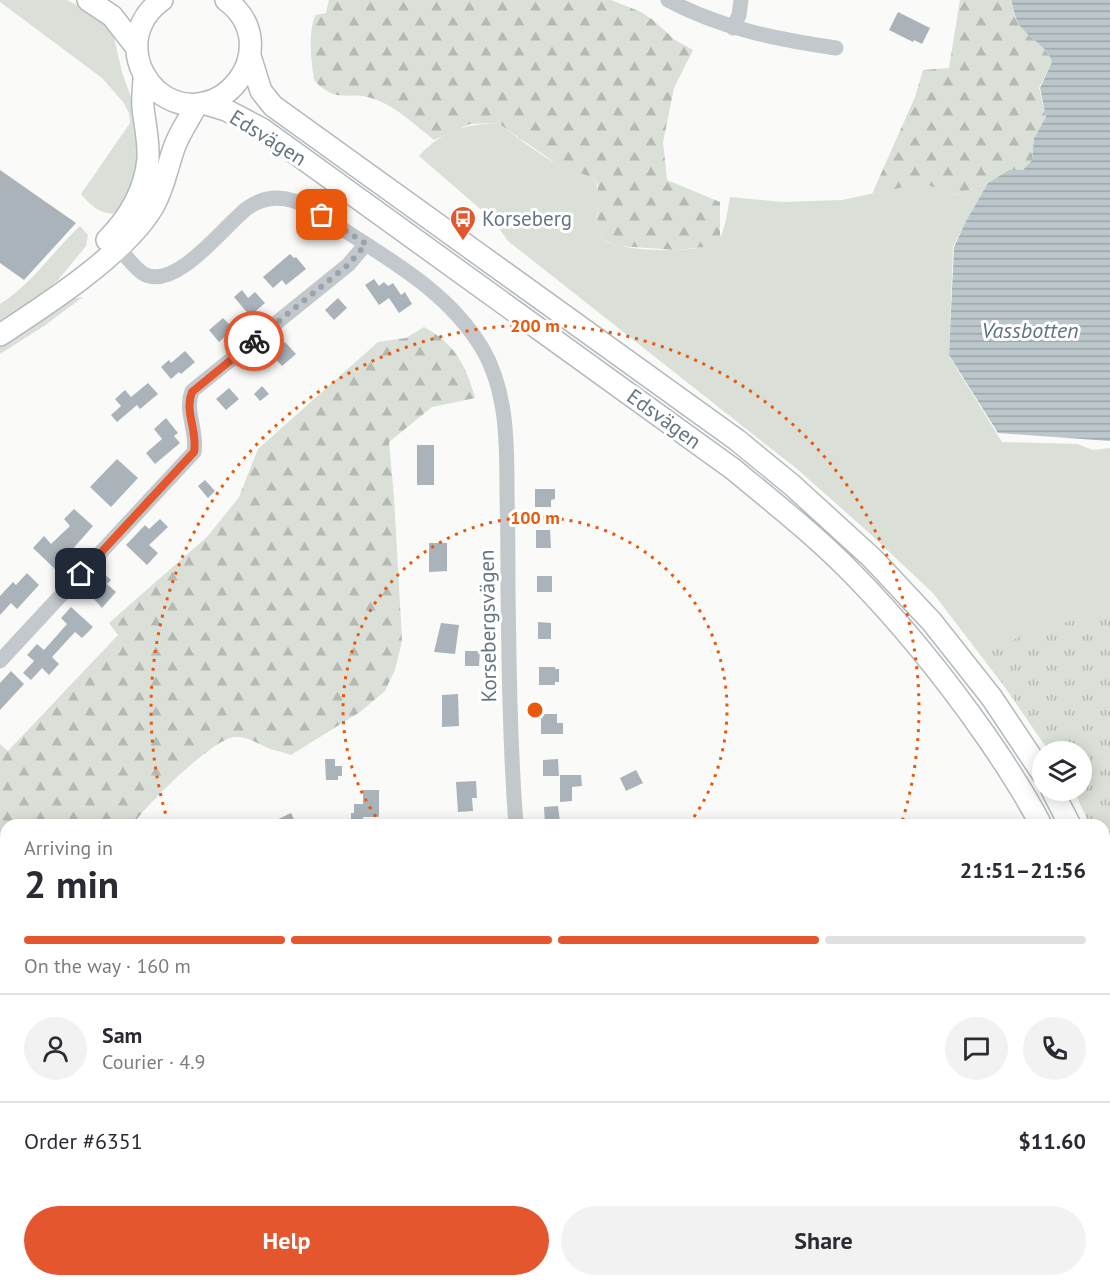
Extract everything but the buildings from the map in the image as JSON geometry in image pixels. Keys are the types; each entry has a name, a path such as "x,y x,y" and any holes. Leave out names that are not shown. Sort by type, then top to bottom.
{"main road":[{"path":"88,0 112,16 137,48"},
{"path":"37,311 110,237 124,221 137,199 148,159 148,141 143,105 144,75 137,48 142,23 152,8 162,0"},
{"path":"226,0 239,8"},
{"name":"Edsvägen","path":"239,8 249,32 250,56 261,91 273,106 737,440 838,526 902,588 932,622 992,698 1032,758"},
{"path":"0,336 71,286 141,223 153,207 164,184 174,148 183,129 200,103 220,97 234,87 244,73 250,56"},
{"name":"Edsvägen","path":"144,75 154,88 167,97 226,110 262,129 733,469 805,529 852,573 914,641 976,722 1025,793 1038,819"},
{"path":"183,129 200,117 226,110"},
{"path":"1058,801 1067,819"}],"street":[{"path":"668,0 733,28 778,40 836,48"},
{"path":"733,28 739,15 741,0"},
{"name":"Korsebergsvägen","path":"118,246 143,274 169,275 196,255 245,210 256,203 274,197 286,198 307,207 418,279 459,316 484,351 500,395 507,460 511,739 516,819"},
{"path":"0,661 194,452 195,444 188,402 192,392 348,265 366,244"}],"green space":[{"path":"0,0 67,0 103,19 112,29 122,72 139,120 138,169 129,194 117,213 101,211 92,206 81,194 130,123 129,113 123,102 102,78"},
{"path":"329,0 611,0 641,12 675,40 693,50 674,88 663,142 667,180 720,202 720,239 712,246 676,250 619,246 604,240 597,231 598,185 593,178 557,164 498,123 470,124 434,140 385,103 367,97 330,93 314,80 311,47 311,31 315,15 326,13"},
{"path":"960,0 1011,0 1018,23 1046,51 1052,62 1039,88 1046,117 1034,138 1032,160 1023,170 1009,170 988,183 956,195 922,183 872,194 915,97 923,70 949,68"},
{"path":"498,123 550,160 592,178 598,190 597,225 603,239 625,247 643,249 680,250 710,245 718,240 723,232 730,197 783,202 842,200 922,183 956,195 988,183 953,247 949,356 1002,442 1077,444 1093,450 1110,448 1110,819 1087,819 1079,801 1092,801 1092,741 1042,741 1007,690 933,593 867,531 797,469 508,241 493,220 419,156 437,140 464,127"},
{"path":"80,226 88,235 86,246 58,280 29,305 0,324 0,304 32,278"},
{"path":"83,297 44,326 0,354 0,344 70,299"},
{"path":"424,327 444,341 458,356 468,375 475,398 432,407 389,442 402,641 395,670 385,691 360,712 291,755 244,738 234,737 224,741 180,775 138,819 0,819 0,744 8,751 118,635 109,623 208,536 239,497 258,449 378,342 406,338"},
{"path":"1110,612 1110,819 1087,819 1079,801 1092,801 1092,741 1042,741 982,654 1040,628"}],"water":[{"name":"Vassbotten","path":"1011,0 1110,0 1110,441 998,433 949,355 954,247 988,183 1009,170 1023,170 1032,160 1034,138 1046,117 1040,88 1052,62 1046,51 1018,23"}],"way so far":[{"path":"254,341 348,265 366,244 322,215"}],"place":[{"name":"Korseberg","path":"463,242"}],"route":[{"path":"81,574 194,452 195,444 188,402 192,392 254,341"}]}
